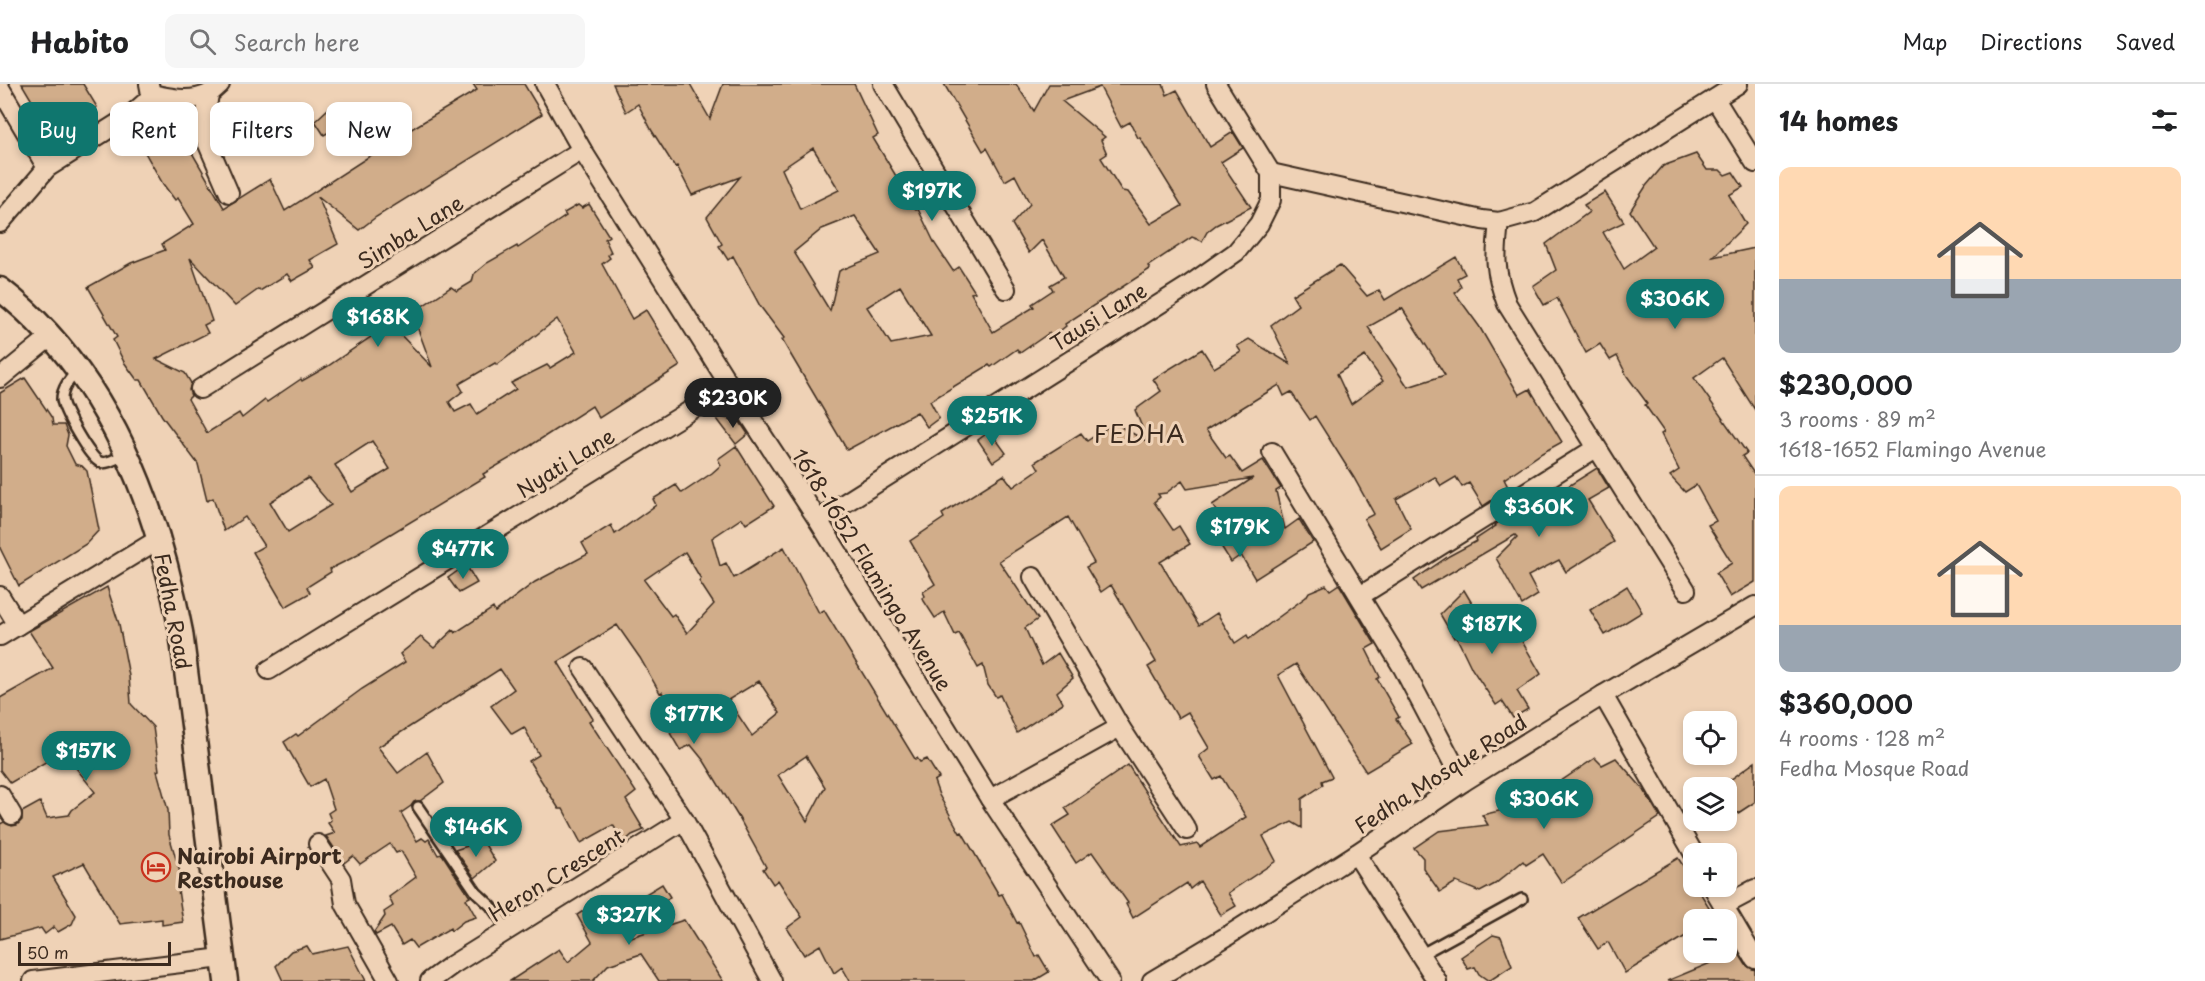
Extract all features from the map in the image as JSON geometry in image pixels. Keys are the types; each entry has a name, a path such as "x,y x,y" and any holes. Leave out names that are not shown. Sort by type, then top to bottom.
{"street":[{"path":"883,84 1006,289"},
{"path":"1216,84 1271,173 1482,220 1500,222 1535,212 1738,84"},
{"name":"1618-1652 Flamingo Avenue","path":"545,85 582,150 730,386 818,520 990,799 1110,981"},
{"path":"0,88 47,168"},
{"path":"0,223 47,168 131,115 147,101 150,89 185,100 197,99 215,89"},
{"path":"215,89 203,133 229,193"},
{"path":"1715,99 1755,164"},
{"name":"Simba Lane","path":"201,389 582,150"},
{"name":"Tausi Lane","path":"818,520 1188,286 1236,252 1259,224 1271,200 1271,173"},
{"path":"1500,222 1495,257 1498,280 1507,304 1686,590"},
{"name":"Fedha Road","path":"0,289 37,321 78,369 111,423 126,454 159,539 173,588 181,632 226,981"},
{"path":"0,378 50,337"},
{"name":"Nyati Lane","path":"269,670 730,386"},
{"path":"1360,596 1596,448"},
{"path":"1272,452 1403,668 1463,782"},
{"path":"0,636 159,539"},
{"path":"1033,577 1120,728 1187,830"},
{"path":"0,596 18,625"},
{"name":"Fedha Mosque Road","path":"1152,981 1356,854 1463,782 1603,695 1755,606"},
{"path":"583,668 684,820 772,981"},
{"path":"1603,695 1688,843"},
{"path":"990,799 1120,728"},
{"path":"0,795 12,814"},
{"name":"Heron Crescent","path":"430,981 456,973 508,930 684,820"},
{"path":"318,843 341,879 345,904 389,981"},
{"path":"1356,854 1437,981"},
{"path":"1723,906 1755,889"},
{"path":"1718,897 1755,959"},
{"path":"33,981 222,958"}],"lane":[{"path":"78,369 63,389 64,410 98,462 105,463 126,454"},
{"path":"418,807 476,892 491,906 508,930"},
{"path":"1420,955 1522,900"}],"building":[{"path":"22,84 83,84 94,102 33,102"},
{"path":"473,84 524,84 542,114 376,217 359,230 318,197 338,244 310,260 315,268 292,281 287,274 260,291 259,289 235,306 190,258 212,321 204,325 208,333 156,359 185,373 191,383 189,390 191,396 188,399 207,433 239,413 242,418 265,400 267,402 301,379 302,381 328,366 390,324 432,367 412,313 451,287 457,291 472,282 474,274 487,263 517,246 518,248 566,216 564,213 578,205 582,208 589,204 609,236 605,239 611,252 608,255 610,258 602,264 632,319 646,310 680,366 599,418 592,406 483,474 485,477 360,554 330,569 331,572 307,587 310,593 285,607 253,552 264,546 245,517 224,531 213,498 207,501 198,464 162,416 141,380 137,380 124,362 113,340 117,337 88,287 131,263 165,250 162,244 194,224 178,198 175,200 163,184 147,156 194,156 224,208 270,179 285,211 370,156 412,156 413,128 477,90","holes":["557,319 576,352 550,368 547,365 511,383 516,389 477,414 471,404 455,412 449,402 463,391 459,384 495,363 497,365","372,441 390,469 352,492 335,465","308,478 331,505 288,532 270,502"]},
{"path":"613,84 690,84 710,119 723,84 854,84 878,135 873,138 899,181 901,180 916,210 918,209 935,244 953,271 959,267 975,292 971,293 993,332 1034,307 1032,304 1053,290 1050,285 1064,277 1042,240 1029,253 1012,224 1030,204 1015,175 1005,181 987,148 983,151 944,84 1016,84 1034,111 1049,84 1163,84 1167,95 1177,90 1210,147 1233,132 1243,148 1221,162 1251,207 1216,225 1207,232 1202,241 1192,237 1148,266 1150,269 1065,324 1066,326 1052,337 1049,333 1020,353 1017,349 991,367 989,365 930,401 939,418 927,427 917,412 847,450 782,340 784,338 760,306 733,256 728,260 719,246 722,244 707,217 740,177 692,195 677,166 675,167 652,131 638,104 626,112","holes":["1100,87 1121,127 1130,122 1182,206 1151,224 1128,192 1122,191 1101,158 1107,154 1101,140 1105,137 1062,101","813,148 839,190 800,209 782,169","855,216 880,254 839,271 830,311 794,252 822,229","900,286 931,336 891,344 867,307"]},
{"path":"326,111 326,134 324,135 315,121"},
{"path":"1696,154 1707,170 1720,170 1725,175 1733,172 1743,187 1729,195 1746,224 1713,257 1755,248 1755,410 1722,358 1694,378 1747,453 1742,456 1755,475 1755,582 1730,597 1716,573 1732,563 1708,525 1716,521 1696,485 1685,492 1670,476 1679,470 1661,434 1664,432 1645,405 1647,403 1627,376 1617,356 1610,360 1600,344 1586,353 1557,298 1544,305 1533,286 1556,270 1546,244 1589,212 1584,205 1605,192 1624,222 1603,232 1624,269 1654,247 1630,211 1646,186 1663,166"},
{"path":"1456,257 1465,274 1457,278 1461,287 1455,293 1479,326 1519,395 1530,389 1562,442 1504,479 1508,487 1499,491 1501,494 1483,506 1469,483 1462,487 1456,477 1441,486 1435,477 1396,499 1411,529 1381,548 1364,519 1374,514 1354,478 1315,416 1310,420 1291,392 1284,396 1279,385 1206,430 1226,458 1230,456 1242,473 1263,460 1281,488 1276,491 1285,529 1299,519 1313,542 1255,579 1241,555 1231,562 1214,535 1227,527 1212,505 1253,478 1187,489 1182,481 1166,493 1158,494 1160,497 1154,502 1173,530 1179,526 1190,544 1160,562 1199,625 1217,613 1235,643 1247,635 1249,639 1306,597 1309,592 1326,585 1330,590 1339,584 1375,644 1366,649 1380,677 1377,679 1399,717 1396,719 1413,744 1366,772 1296,664 1278,675 1332,777 1322,781 1323,785 1302,799 1302,828 1292,822 1263,836 1276,861 1228,893 1236,906 1221,915 1200,881 1190,889 1187,883 1133,918 1126,904 1128,903 1092,852 1076,863 1052,826 1070,815 1065,808 1128,765 1181,847 1197,843 1200,847 1246,817 1221,776 1214,780 1199,756 1209,748 1188,712 1178,718 1148,667 1156,662 1111,585 1101,592 1086,567 1094,563 1068,517 999,561 1038,619 1025,628 1042,665 1058,653 1073,678 1057,692 1063,703 1017,733 1000,695 996,697 988,685 983,665 978,668 959,633 955,635 944,612 935,618 922,598 925,596 923,592 935,584 910,541 944,518 942,514 1004,475 1013,487 1039,469 1035,462 1081,433 1087,441 1114,423 1148,442 1135,410 1161,391 1153,379 1202,349 1214,368 1241,352 1237,346 1249,339 1290,364 1271,325 1298,305 1292,295 1340,265 1367,296 1379,290 1385,300","holes":["1402,308 1445,375 1408,387 1368,327","1365,356 1383,381 1351,404 1337,374"]},
{"path":"25,378 52,418 53,425 64,425 68,435 66,446 75,464 87,471 99,530 86,544 19,586 0,548 0,393"},
{"path":"714,415 740,422 748,434 736,444"},
{"path":"990,431 1006,453 993,462 978,440"},
{"path":"736,446 774,506 746,524 742,518 712,538 720,566 726,563 734,578 784,547 819,613 824,610 915,759 917,758 920,762 927,759 939,778 934,781 939,795 960,833 962,832 999,895 1002,894 1036,957 1039,955 1049,972 1034,981 850,981 842,967 834,973 820,945 804,955 787,928 802,917 778,880 773,884 763,869 766,867 704,761 691,745 680,750 670,733 680,727 662,692 660,693 640,658 617,625 558,662 593,719 589,721 636,792 626,800 644,830 632,835 624,842 613,825 581,843 563,809 559,809 529,761 539,755 524,727 512,734 491,706 514,689 500,669 378,747 398,773 427,752 444,783 401,813 417,841 422,838 426,841 429,839 438,855 442,854 470,897 466,899 476,917 464,921 451,931 450,928 416,948 410,940 402,945 391,927 376,935 374,932 385,916 384,912 393,906 389,897 416,877 401,851 396,853 390,844 360,864 353,856 344,863 326,836 335,833 328,823 331,820 328,813 334,809 324,779 310,787 284,742 296,734 298,736 362,689 405,662 400,654 421,637 434,648 453,630 455,633 493,608 495,612 535,582 588,554 582,543 611,525 615,534 656,505 653,499 676,485 682,493 712,473 721,465 718,459","holes":["685,552 701,579 699,581 714,604 687,633 674,614 671,616 644,580","759,681 780,713 752,736 728,700","806,756 825,787 807,821 778,775"]},
{"path":"1597,468 1609,488 1588,500 1614,542 1566,572 1559,560 1528,576 1538,595 1522,605 1496,558 1517,537 1515,535 1421,590 1414,580 1449,556 1477,541 1476,539 1510,515 1515,524 1533,507"},
{"path":"466,565 477,583 459,593 448,578"},
{"path":"1627,586 1642,612 1605,635 1590,610"},
{"path":"107,587 119,624 129,676 131,704 153,727 159,770 157,771 168,810 169,835 182,879 178,890 183,922 162,925 162,919 120,924 84,863 53,877 76,915 72,924 58,932 54,927 45,934 41,928 0,939 0,824 4,822 12,826 17,825 22,820 22,812 40,802 47,818 69,815 95,792 76,768 71,747 10,783 0,770 0,698 53,668 29,631"},
{"path":"1464,590 1492,637 1512,624 1541,674 1517,691 1528,709 1513,718 1502,701 1496,705 1472,669 1456,636 1454,638 1440,614"},
{"path":"1595,758 1602,765 1616,758 1644,790 1660,817 1562,883 1543,854 1526,865 1523,861 1495,884 1480,892 1456,882 1440,892 1423,868 1423,858 1414,848 1439,831 1488,825 1482,815 1511,808 1514,813"},
{"path":"1755,762 1755,802 1737,814 1737,777 1734,777"},
{"path":"483,841 495,861 475,878 455,850"},
{"path":"1678,858 1683,866 1683,897 1703,897 1710,909 1683,909 1683,938 1625,973 1608,942 1598,949 1578,918"},
{"path":"662,884 670,897 628,938 684,920 723,981 659,981 641,954 608,965 593,981 510,981 559,949 568,962 592,942 577,915 603,898 613,914"},
{"path":"1493,935 1501,937 1512,966 1489,981 1479,974 1475,967 1468,969 1461,957"},
{"path":"307,946 312,954 348,946 366,981 283,981 276,966 291,951"},
{"path":"1737,951 1746,965 1755,970 1755,981 1667,981 1711,963 1737,963"}],"place":[{"name":"Nairobi Airport Resthouse","path":"156,867"}],"district":[{"name":"FEDHA","path":"1140,433"}]}
